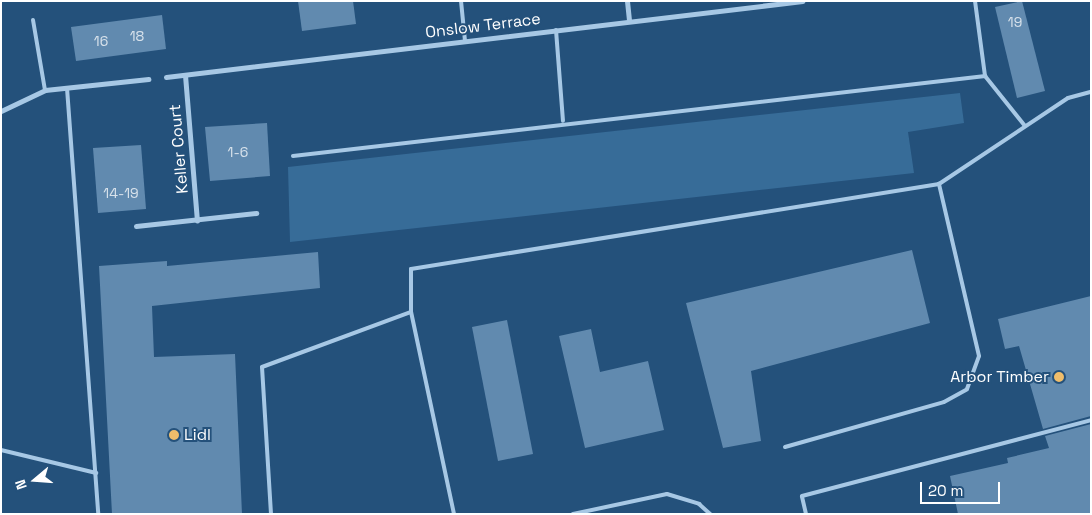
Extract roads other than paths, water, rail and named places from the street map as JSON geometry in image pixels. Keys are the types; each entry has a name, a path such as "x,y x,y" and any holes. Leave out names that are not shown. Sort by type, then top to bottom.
{"street":[{"path":"627,1 630,20"},
{"name":"Onslow Terrace","path":"166,77 630,20 802,1"},
{"name":"Keller Court","path":"185,75 197,221"},
{"path":"1,111 45,90 148,79"},
{"path":"136,226 197,221 256,213"}],"lane":[{"path":"461,1 465,41"},
{"path":"975,1 985,76 1025,126"},
{"path":"34,20 45,90"},
{"path":"556,30 563,122"},
{"path":"293,156 563,122 985,76"},
{"path":"67,88 98,514"},
{"path":"454,514 411,312 411,269 939,184 1068,98 1091,92"},
{"path":"785,447 944,402 967,389 979,356 939,184"},
{"path":"270,514 262,367 411,312"},
{"path":"806,514 802,496 1091,420"},
{"path":"1,450 96,473"},
{"path":"573,514 667,494 699,504 710,514"}],"place":[{"name":"Arbor Timber","path":"1059,377"},
{"name":"Lidl","path":"174,435"}]}
